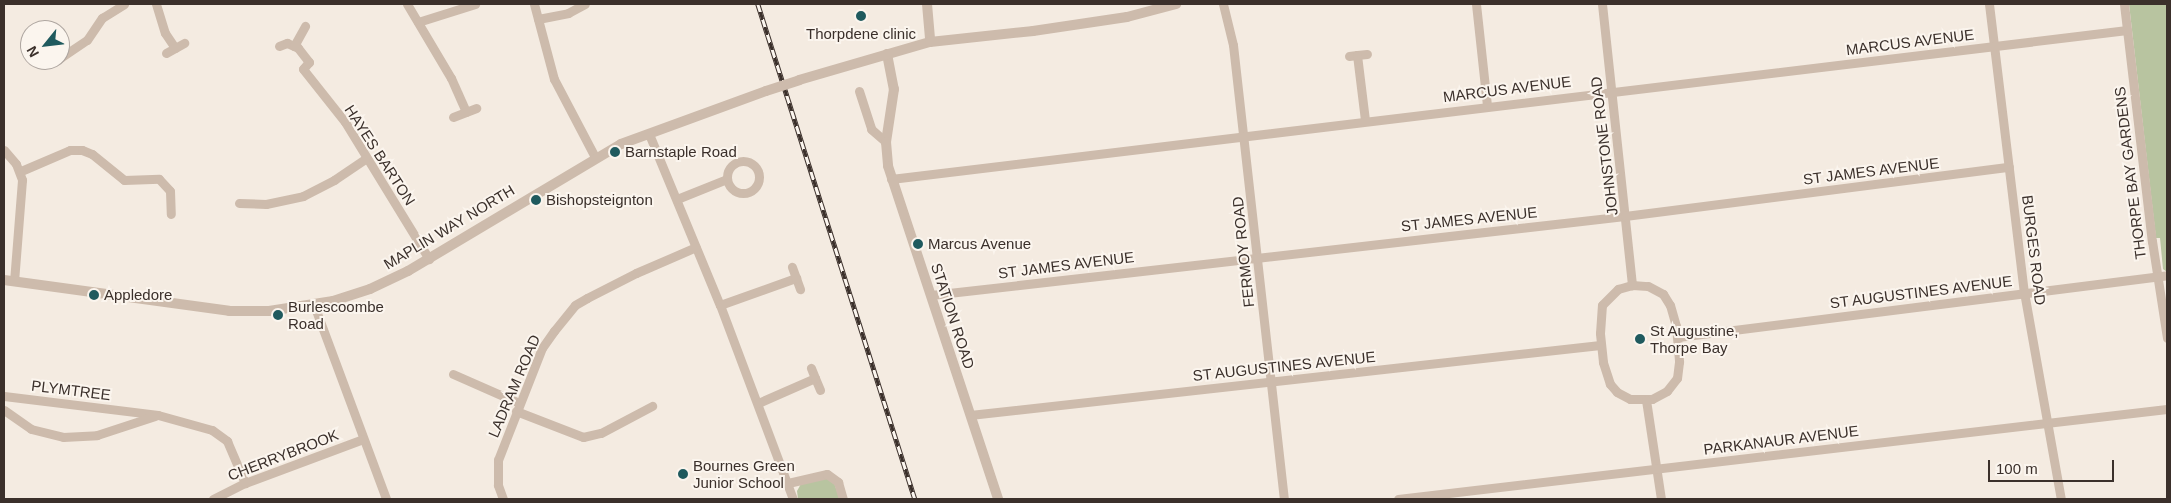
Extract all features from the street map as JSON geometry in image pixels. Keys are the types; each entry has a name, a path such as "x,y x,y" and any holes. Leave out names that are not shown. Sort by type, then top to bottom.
{"street":[{"path":"70,51 87,40 102,18 124,4"},
{"path":"156,4 165,32 175,48"},
{"path":"408,4 451,78 466,112"},
{"path":"418,22 475,4"},
{"path":"534,4 554,79 595,157"},
{"path":"538,19 568,13 585,4"},
{"path":"927,4 930,42"},
{"name":"MAPLIN WAY NORTH","path":"9,280 229,311 269,310 314,305 370,289 429,259 595,157 649,134 766,91 930,42 1033,31 1127,16 1176,4"},
{"name":"FERMOY ROAD","path":"1223,4 1233,45 1284,499"},
{"path":"1476,4 1487,106"},
{"name":"JOHNSTONE ROAD","path":"1602,4 1632,285"},
{"name":"BURGES ROAD","path":"1989,4 2024,292 2061,499"},
{"name":"THORPE BAY GARDENS","path":"2124,4 2157,276 2167,338"},
{"path":"280,46 286,43 294,46 305,26"},
{"name":"MARCUS AVENUE","path":"891,179 1611,90 2127,30"},
{"path":"166,53 184,43"},
{"name":"HAYES BARTON","path":"294,46 309,62 303,68 345,122 365,159 429,259"},
{"name":"STATION ROAD","path":"887,54 894,89 886,142 891,179 998,499"},
{"path":"1365,120 1353,55 1367,54"},
{"path":"859,91 871,129 886,142"},
{"path":"453,117 476,108"},
{"path":"649,134 720,305 793,499"},
{"path":"4,150 21,171 9,280"},
{"path":"21,171 70,150 82,150 92,154 124,180 158,179 170,191 171,214"},
{"path":"239,203 266,204 303,196 365,159"},
{"name":"ST JAMES AVENUE","path":"931,295 1625,216 2009,167"},
{"path":"677,199 727,180"},
{"name":"LADRAM ROAD","path":"503,499 498,484 498,460 517,407 542,348 575,306 636,273 696,247"},
{"path":"792,267 800,289"},
{"name":"ST AUGUSTINES AVENUE","path":"1678,337 2167,275"},
{"path":"720,305 796,278"},
{"path":"1632,285 1648,286 1663,294 1670,305 1678,337 1678,371 1673,385 1661,396 1646,400 1630,399 1613,389 1600,345 1602,305 1618,289 1632,285"},
{"path":"314,305 386,499"},
{"name":"ST AUGUSTINES AVENUE","path":"970,415 1271,380 1600,345"},
{"path":"811,368 820,390"},
{"path":"453,374 517,407 583,437 601,433 652,406"},
{"path":"758,403 815,378"},
{"name":"PLYMTREE","path":"158,415 97,435 63,437 30,429 4,409 7,397 128,410 158,415 212,430 221,435 232,449 245,483"},
{"path":"1646,400 1661,499"},
{"name":"PARKANAUR AVENUE","path":"1398,499 2167,409"},
{"name":"PLYMTREE","path":"128,410 130,423"},
{"name":"CHERRYBROOK","path":"213,499 245,483 363,439"},
{"path":"788,483 814,476 830,476 838,482 843,499"}],"green space":[{"path":"2129,4 2167,4 2167,272 2163,269 2160,238 2156,238"},
{"path":"826,478 834,483 840,499 798,499 797,491 802,482"}],"railway":[{"path":"758,4 915,499"}],"place":[{"name":"Thorpdene clinic","path":"861,16"},
{"name":"Barnstaple Road","path":"615,152"},
{"name":"Bishopsteignton","path":"536,200"},
{"name":"Marcus Avenue","path":"918,244"},
{"name":"Appledore","path":"94,295"},
{"name":"Burlescoombe Road","path":"278,315"},
{"name":"St Augustine, Thorpe Bay","path":"1640,339"},
{"name":"Bournes Green Junior School","path":"683,474"}]}
